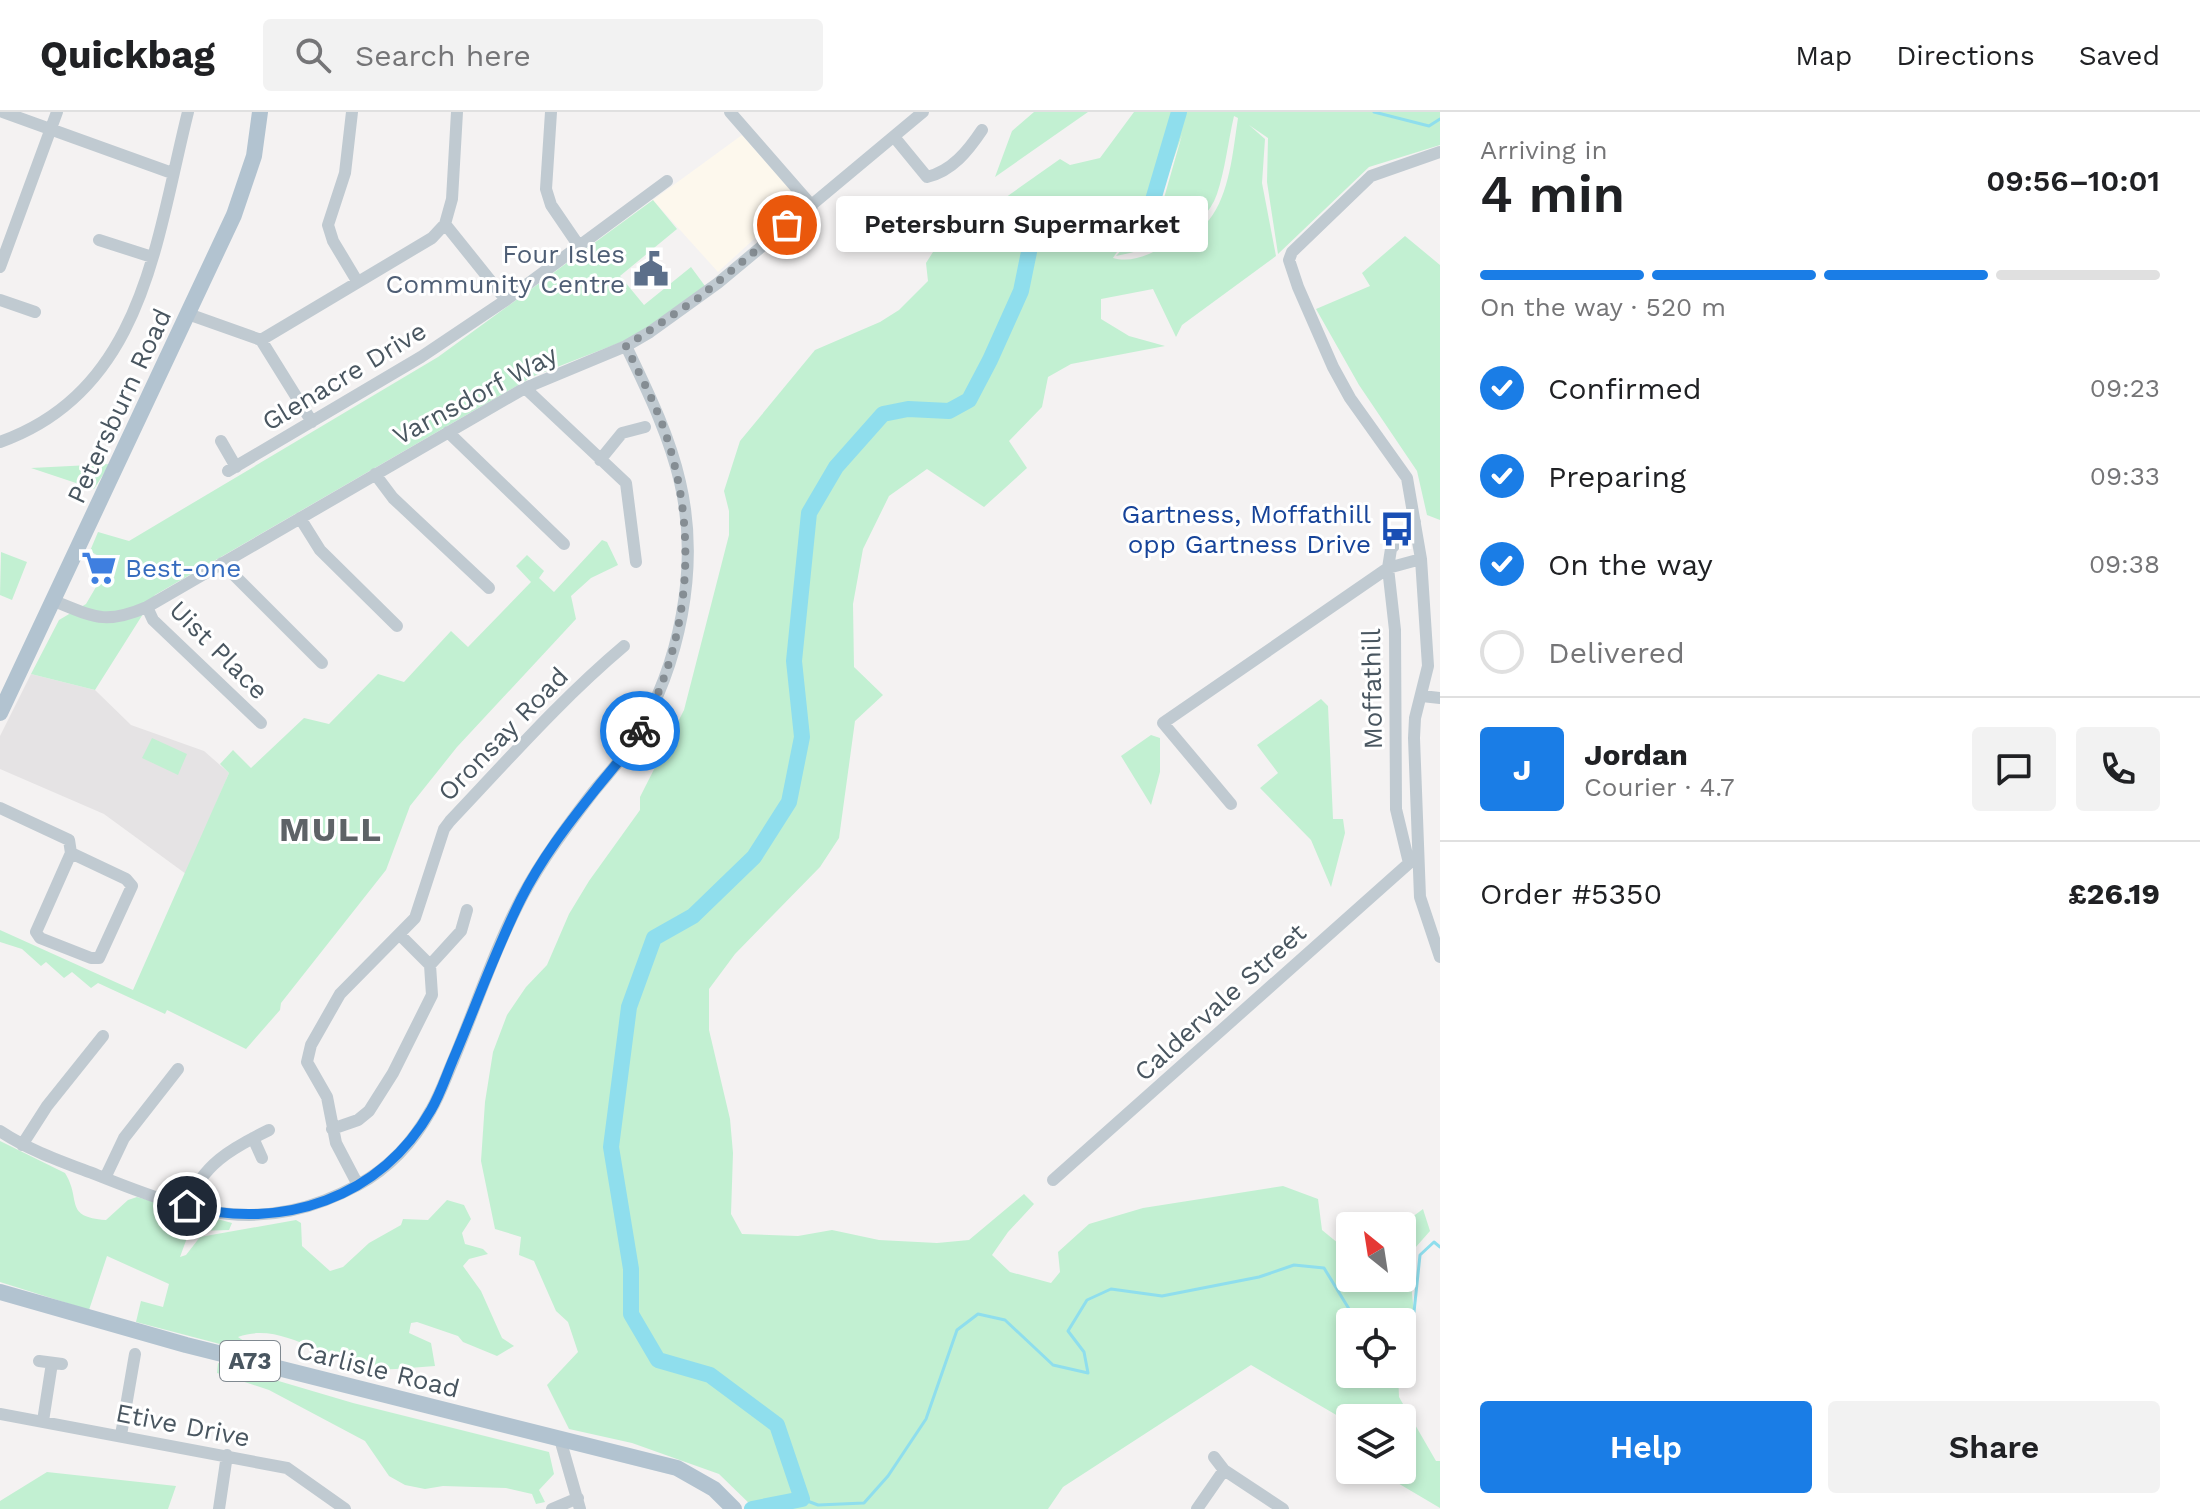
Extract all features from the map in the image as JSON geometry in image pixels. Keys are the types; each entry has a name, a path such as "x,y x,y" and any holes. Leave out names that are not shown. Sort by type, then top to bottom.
{"main road":[{"name":"Petersburn Road","path":"0,713 241,197 254,156 260,112"},
{"name":"Carlisle Road","path":"0,1292 186,1345 677,1468 714,1489 734,1509"}],"street":[{"path":"3,112 172,173"},
{"path":"0,267 57,112"},
{"path":"0,442 51,415 99,370 133,318 148,279 188,112"},
{"path":"352,112 345,173 328,225 333,241 357,281"},
{"path":"261,340 432,238 445,224 452,199 457,112"},
{"path":"551,112 546,189 551,205 579,246"},
{"path":"730,112 812,206"},
{"name":"Varnsdorf Way","path":"54,601 92,617 105,619 121,618 147,607 525,388 626,346 697,299 923,112"},
{"path":"895,138 927,177 941,174 967,152 982,130"},
{"path":"1440,152 1371,176 1290,256 1306,310 1333,367 1350,398 1407,478 1421,559 1428,666 1414,738 1412,860 1420,897 1440,957"},
{"name":"Glenacre Drive","path":"221,441 232,469 421,357 506,300 667,181"},
{"path":"445,224 506,300"},
{"path":"99,240 152,257"},
{"path":"0,300 35,312"},
{"path":"188,314 261,340 312,422"},
{"path":"0,1131 22,1145 105,1178 187,1206 233,1215 287,1213 329,1201 388,1165 410,1141 432,1108 520,900 541,862 634,741 656,702 670,666 687,566 684,502 664,427 626,346"},
{"path":"525,388 629,489 636,562"},
{"path":"600,460 622,433 645,427"},
{"path":"448,432 564,544"},
{"path":"375,474 393,498 489,588"},
{"path":"300,518 320,550 397,626"},
{"path":"1388,568 1391,549 1415,522"},
{"path":"1231,804 1163,723 1388,568 1421,559"},
{"path":"222,563 322,663"},
{"name":"Moffathill","path":"1388,568 1395,630 1396,809 1412,860"},
{"name":"Uist Place","path":"147,607 153,620 261,723"},
{"name":"Oronsay Road","path":"332,1129 327,1097 307,1062 311,1045 340,994 415,918 444,829 450,821 531,732 580,683 624,646"},
{"path":"1422,696 1440,698"},
{"path":"0,808 67,837 72,844 71,853 36,932 40,938 91,958 99,958 132,886 126,879 71,853"},
{"name":"Caldervale Street","path":"1053,1180 1412,860"},
{"path":"430,965 461,929 467,910"},
{"path":"461,929 476,935"},
{"path":"358,1185 342,1158 332,1129 358,1120 369,1111 393,1073 432,995 430,965 400,935"},
{"path":"22,1145 47,1106 103,1036"},
{"path":"105,1178 124,1138 178,1069"},
{"path":"187,1206 200,1176 216,1160 269,1130"},
{"path":"253,1138 262,1158"},
{"path":"121,1435 135,1354"},
{"path":"43,1421 51,1363"},
{"name":"Etive Drive","path":"0,1414 287,1468 345,1509"},
{"path":"552,1509 579,1503 560,1439"},
{"path":"219,1509 227,1455"},
{"path":"1214,1457 1224,1470 1283,1509"},
{"path":"1197,1509 1224,1470"}],"shaded area":[{"path":"742,135 798,199 718,272 653,200"},
{"path":"31,674 95,690 131,725 204,751 229,773 186,874 104,814 0,769 0,736"}],"green space":[{"path":"1034,112 1088,112 995,177 1012,131"},
{"path":"1134,112 1440,112 1440,145 1369,167 1278,254 1267,182 1268,138 1249,125 1265,139 1262,183 1276,256 1182,325 1176,337 1153,289 1101,299 1101,319 1129,336 1165,346 1071,364 1048,377 1042,407 1009,441 1027,468 984,507 927,469 889,496 863,549 853,604 854,667 883,695 855,721 839,838 820,867 735,954 709,989 709,1030 730,1119 733,1153 731,1214 742,1234 798,1236 832,1230 879,1240 937,1243 969,1240 1024,1194 1034,1204 992,1255 1010,1272 1051,1283 1060,1272 1058,1252 1089,1224 1143,1208 1283,1186 1318,1199 1322,1230 1336,1242 1336,1292 1412,1292 1414,1308 1336,1308 1336,1388 1399,1388 1403,1404 1336,1404 1336,1415 1251,1365 1063,1487 1048,1509 755,1509 719,1474 632,1443 569,1429 547,1385 578,1352 568,1322 556,1311 534,1261 519,1255 521,1237 495,1229 481,1161 485,1102 493,1052 507,1015 526,987 547,965 569,914 640,810 640,797 684,710 729,535 729,511 724,491 740,441 815,350 880,322 899,310 928,281 926,263 959,211 985,212 1060,159 1070,165 1100,158","holes":["1234,116 1238,118 1222,198 1205,224 1147,255 1133,259 1113,258 1126,238 1156,208 1182,135 1162,205 1116,256 1160,244 1201,219 1217,194"]},
{"path":"653,200 677,229 620,276 644,305 691,267 705,286 652,326 624,341 534,376 155,595 95,690 31,674 59,620 86,604 110,563 90,551 98,532 129,541 438,357"},
{"path":"1405,236 1440,265 1440,520 1427,515 1417,471 1359,385 1316,309 1370,286 1362,273"},
{"path":"110,464 94,489 31,468"},
{"path":"602,540 607,542 618,565 591,578 571,596 576,619 457,747 410,806 386,870 281,1003 280,1010 246,1049 167,1010 165,1014 98,983 91,988 72,972 64,978 46,962 41,966 22,949 0,942 0,930 133,990 229,773 220,764 233,750 251,768 304,718 329,724 378,674 404,682 451,631 468,647 531,582 516,566 527,555 544,571 539,578 554,592"},
{"path":"1,552 27,562 12,600 0,595"},
{"path":"1321,699 1328,706 1333,819 1343,819 1345,833 1331,887 1311,840 1260,788 1278,773 1257,745"},
{"path":"1151,735 1160,738 1160,772 1151,805 1121,756"},
{"path":"152,738 187,754 178,775 142,758"},
{"path":"0,1141 65,1173 76,1206 84,1215 106,1220 128,1200 137,1197 232,1223 229,1230 198,1231 188,1235 180,1257 186,1255 200,1237 296,1220 301,1223 302,1246 330,1271 343,1267 369,1243 401,1225 403,1219 428,1220 447,1200 464,1205 471,1219 462,1233 465,1244 483,1249 488,1254 469,1259 463,1266 481,1291 502,1338 514,1346 497,1356 463,1342 458,1336 417,1322 411,1323 409,1333 431,1343 435,1366 371,1369 272,1334 255,1333 238,1337 266,1356 136,1322 141,1301 163,1307 169,1284 107,1256 89,1310 0,1282"},
{"path":"1423,1209 1430,1231 1416,1247 1416,1214"},
{"path":"218,1363 353,1403 549,1452 554,1474 539,1490 545,1502 536,1504 532,1494 506,1488 443,1486 425,1489 405,1485 389,1476 365,1441 269,1390 217,1373"},
{"path":"1416,1426 1436,1461 1440,1461 1440,1508 1399,1484 1416,1484"},
{"path":"47,1472 176,1486 168,1509 0,1509 0,1501"}],"waterway":[{"path":"752,1509 802,1499 777,1425 710,1375 658,1360 631,1314 631,1269 611,1147 629,1007 654,938 693,916 754,857 789,802 802,737 794,661 809,513 836,467 883,414 908,409 949,411 969,400 1021,291 1030,247 1073,228 1092,225 1128,229 1145,227 1179,112"},
{"path":"1374,112 1429,126 1440,119"},
{"path":"1414,1308 1420,1255 1434,1242 1440,1247"},
{"path":"802,1499 818,1505 864,1503 888,1476 926,1419 957,1330 978,1314 1005,1320 1053,1365 1088,1373 1084,1352 1068,1331 1087,1300 1111,1289 1162,1296 1259,1277 1294,1265 1324,1268 1348,1308"}],"way so far":[{"path":"640,731 670,666 687,566 686,532 680,481 664,427 626,346 697,299 787,225"}],"place":[{"name":"Petersburn Supermarket","path":"787,225"},
{"name":"Four Isles Community Centre","path":"651,269"},
{"name":"Gartness, Moffathill opp Gartness Drive","path":"1397,529"},
{"name":"Best-one","path":"99,568"}],"district":[{"name":"MULL","path":"331,829"}],"route":[{"path":"187,1206 233,1215 287,1213 329,1201 388,1165 410,1141 432,1108 520,900 541,862 640,731"}]}
